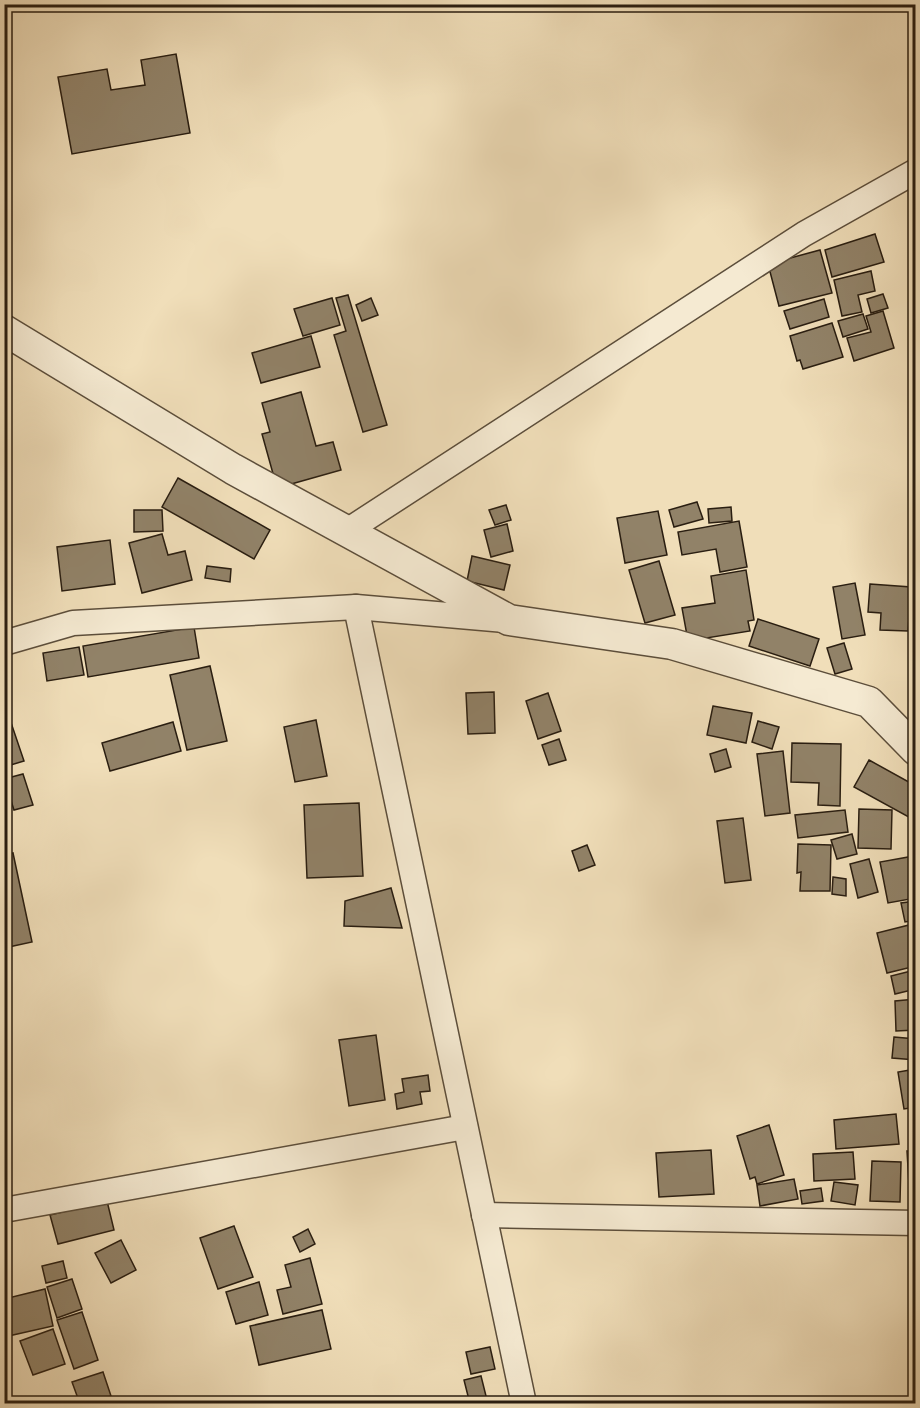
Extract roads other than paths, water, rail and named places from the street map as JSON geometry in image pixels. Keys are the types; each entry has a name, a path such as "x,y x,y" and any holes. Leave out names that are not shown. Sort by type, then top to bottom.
{"street":[{"path":"347,531 804,234 915,171"},
{"path":"4,330 233,469 508,620"},
{"path":"356,607 524,1404"},
{"path":"4,643 73,623 356,607 508,620 672,644 869,702 915,750"},
{"path":"4,1210 465,1127"},
{"path":"484,1215 915,1223"}]}
